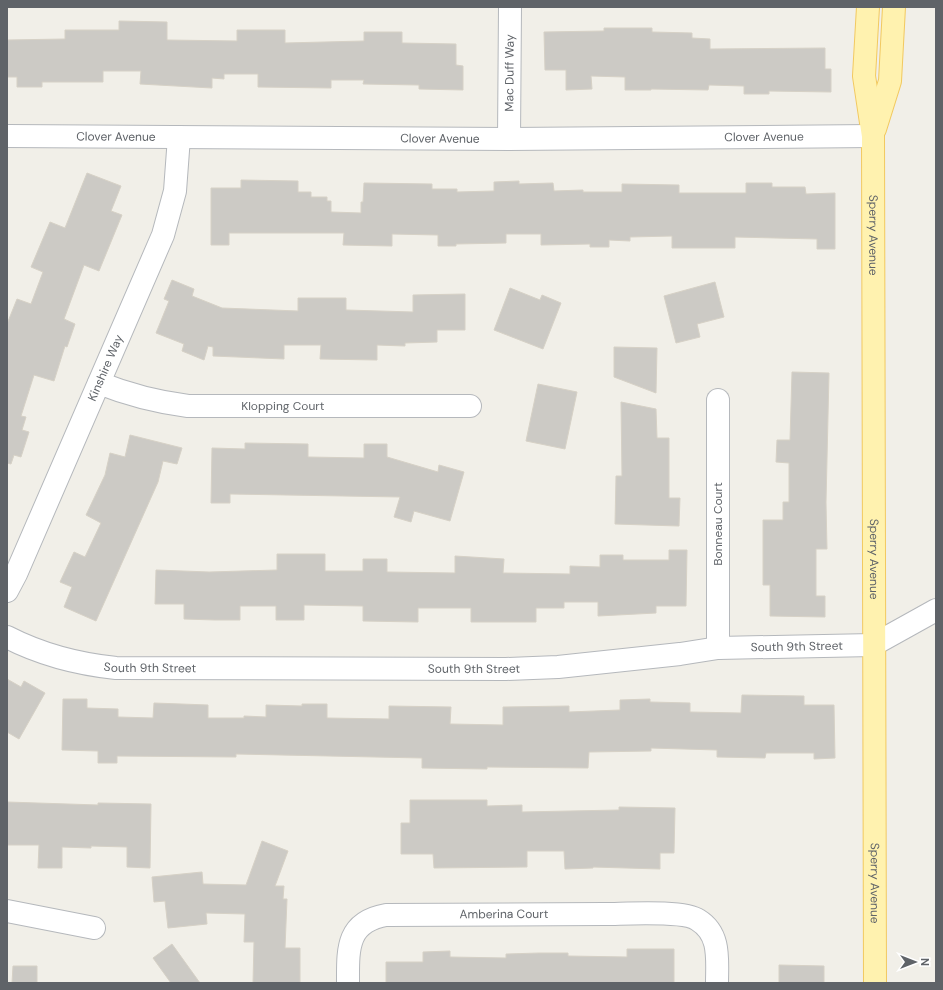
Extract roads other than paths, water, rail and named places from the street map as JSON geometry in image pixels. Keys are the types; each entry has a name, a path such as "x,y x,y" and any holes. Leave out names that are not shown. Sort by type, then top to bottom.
{"main road":[{"name":"Sperry Avenue","path":"868,7 864,76 873,136 873,645 875,983"},
{"name":"Sperry Avenue","path":"873,136 890,81 894,7"}],"street":[{"name":"Mac Duff Way","path":"509,139 510,7"},
{"name":"Clover Avenue","path":"7,136 509,139 873,136"},
{"name":"Kinshire Way","path":"7,592 100,383 163,235 175,191 179,137"},
{"name":"Klopping Court","path":"100,383 123,393 159,403 188,406 470,406"},
{"name":"Bonneau Court","path":"718,400 718,648"},
{"name":"South 9th Street","path":"7,637 56,657 92,666 116,668 506,669 558,667 718,648 873,645 936,610"},
{"path":"7,911 94,928"},
{"name":"Amberina Court","path":"348,983 348,949 351,939 355,932 366,922 376,917 386,915 687,915 697,919 707,926 717,946 717,983"}]}
